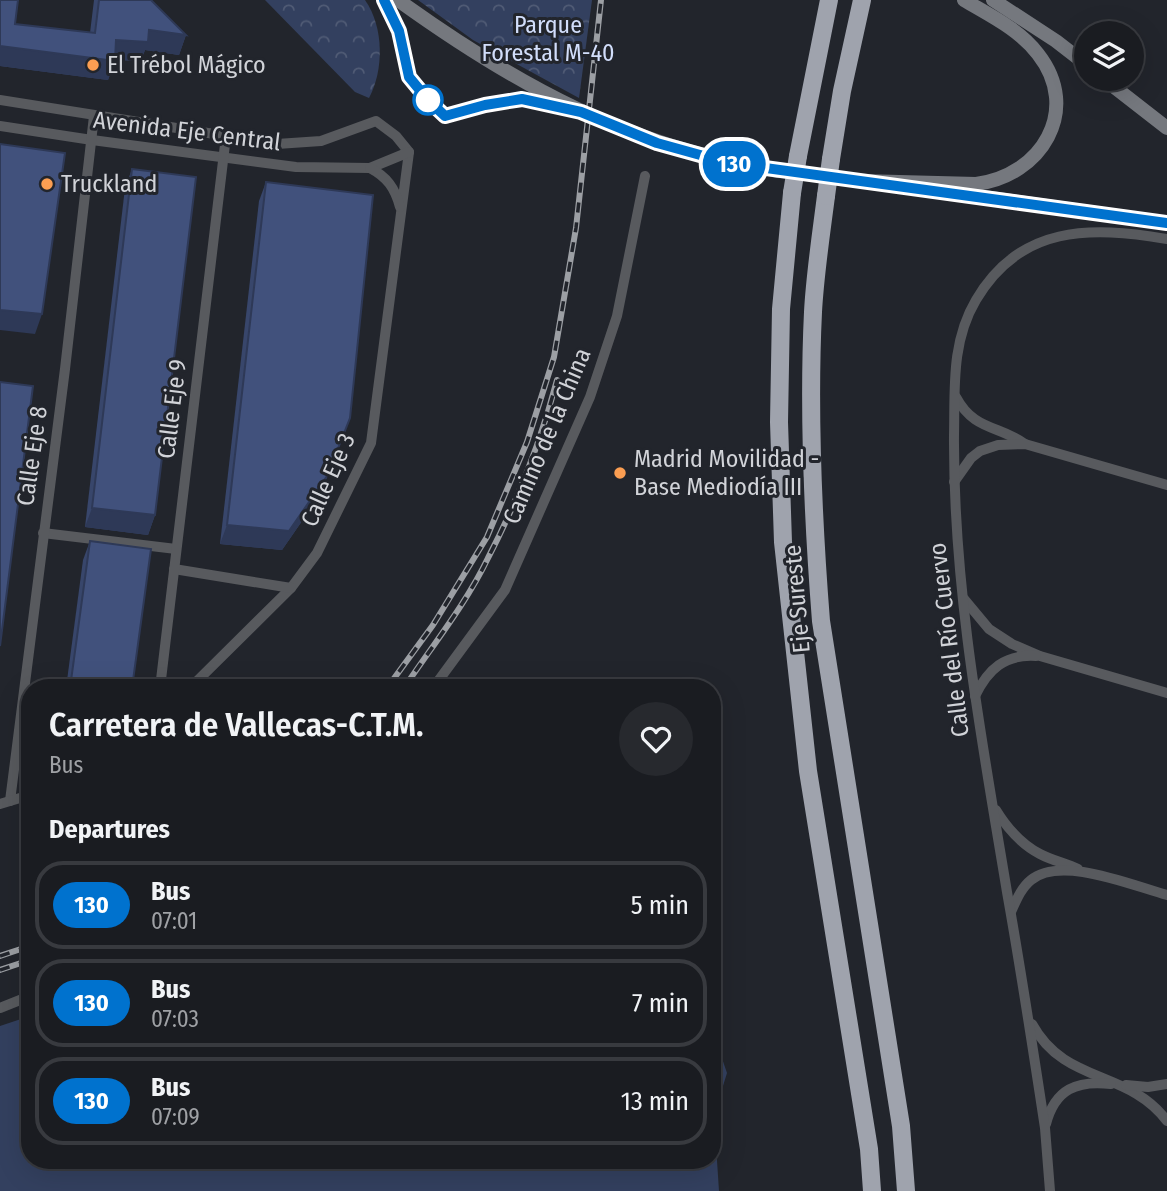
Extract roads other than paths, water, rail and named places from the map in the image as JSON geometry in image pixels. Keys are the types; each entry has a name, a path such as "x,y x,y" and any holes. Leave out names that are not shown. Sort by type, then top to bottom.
{"highway":[{"name":"Eje Sureste","path":"829,0 792,193 781,322 779,422 783,542 808,771 865,1123 872,1191"},
{"name":"Eje Sureste","path":"862,0 842,91 826,196 813,324 813,456 821,621 901,1126 906,1191"}],"main road":[{"path":"398,0 461,45 533,88 581,112 657,143 729,163 778,171"},
{"path":"862,181 976,184 989,182 1015,173 1044,145 1056,110 1053,82 1047,67 1028,42 964,0"},
{"path":"993,0 1074,55"},
{"path":"1119,91 1167,128"},
{"path":"846,179 1167,222"}],"street":[{"name":"Avenida Eje Central","path":"0,100 277,144 321,141 376,121 396,136 409,152"},
{"name":"Calle Eje 8","path":"22,679 65,369 94,116"},
{"name":"Avenida Eje Central","path":"0,126 296,167 370,168"},
{"name":"Calle Eje 9","path":"161,679 226,136"},
{"path":"370,168 409,152"},
{"name":"Calle Eje 3","path":"199,679 291,588 317,553 371,443 409,152"},
{"path":"370,168 385,176 396,193 402,213"},
{"name":"Camino de la China","path":"440,679 505,590 590,397 617,316 645,176"},
{"name":"Calle del Río Cuervo","path":"1050,1191 1045,1128 975,696 962,596 954,482 957,350 967,317 984,288 1011,260 1050,237 1068,233 1100,232 1167,239"},
{"path":"955,395 968,416 977,423 1012,434 1025,444"},
{"path":"954,482 971,458 980,452 998,445 1025,444 1167,485"},
{"path":"43,533 176,549"},
{"path":"174,569 291,588"},
{"path":"962,596 979,619 1000,638 1040,656 1167,693"},
{"path":"975,696 986,676 1002,662 1025,655 1040,656"},
{"name":"Calle Eje 8","path":"5,802 21,689"},
{"path":"993,804 1002,820 1024,844 1039,854 1067,863 1081,871"},
{"path":"1011,912 1024,887 1039,875 1058,869 1081,871 1167,895"},
{"path":"0,1008 21,1000"},
{"path":"1027,1016 1036,1032 1056,1055 1149,1100 1167,1121"},
{"path":"1045,1128 1054,1103 1068,1089 1089,1082 1148,1087 1167,1084"}],"tunnel":[{"path":"778,171 846,179"}],"railway":[{"path":"394,679 433,625 487,537 527,442 554,357 576,228 601,0"},
{"path":"410,679 470,592 499,537 536,448 557,380"},
{"path":"0,956 21,949"},
{"path":"0,970 21,963"}],"place":[{"name":"El Trébol Mágico","path":"93,65"},
{"name":"Truckland","path":"47,184"},
{"name":"Madrid Movilidad - Base Mediodía III","path":"620,473"}],"park label":[{"name":"Parque Forestal M-40","path":"548,39"}]}
